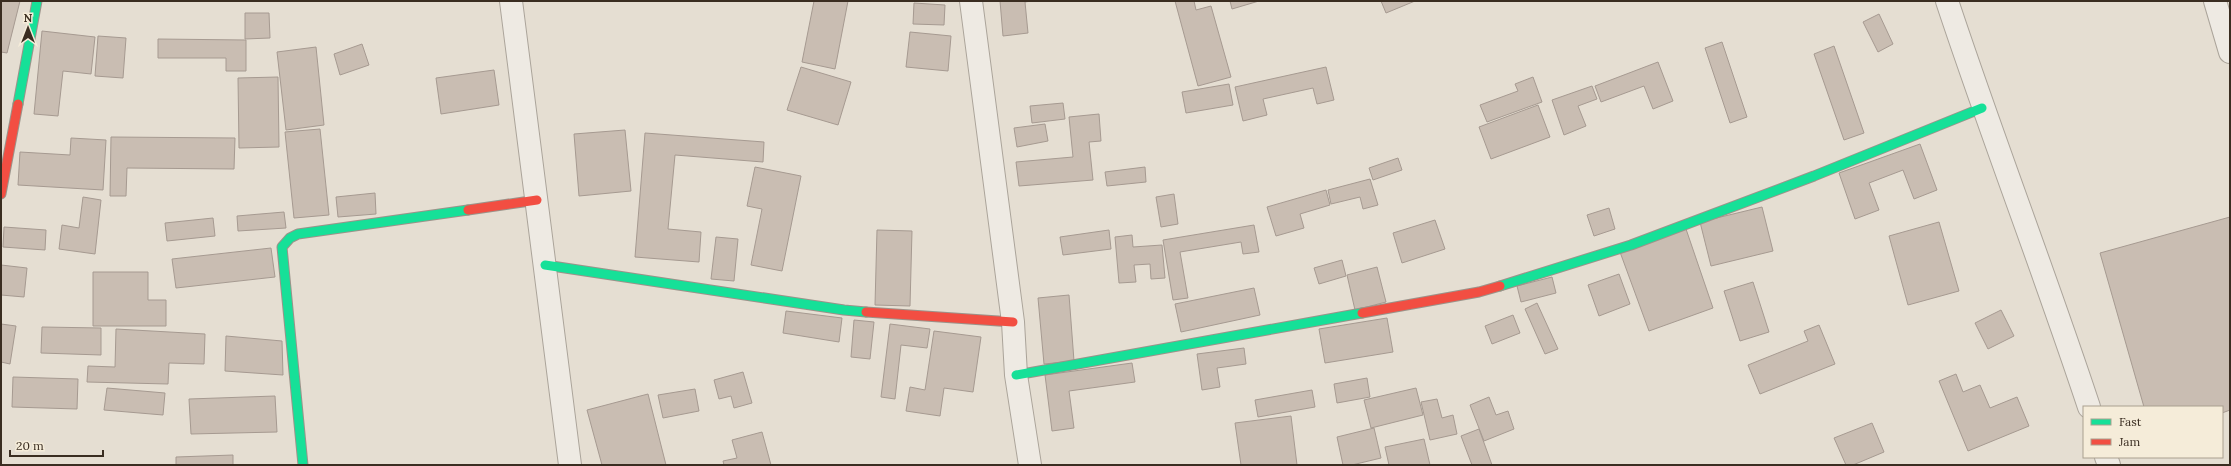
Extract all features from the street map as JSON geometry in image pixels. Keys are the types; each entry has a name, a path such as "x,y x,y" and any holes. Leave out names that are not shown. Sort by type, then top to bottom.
{"street":[{"path":"1,194 37,1"},
{"path":"512,1 570,465"},
{"path":"971,1 1013,322 1016,375 1030,465"},
{"path":"1947,1 1982,108 2068,342 2089,406"},
{"path":"2215,1 2230,52"},
{"path":"1016,375 1479,292 1631,245 1814,176 1982,108"},
{"path":"303,465 282,247 290,238 298,234 536,200"},
{"path":"545,265 844,310 1013,322"}],"building":[{"path":"1,1 20,1 7,53 1,52"},
{"path":"814,1 848,1 835,69 802,62"},
{"path":"1000,1 1031,1 1025,2 1028,33 1003,36"},
{"path":"1175,1 1194,1 1196,10 1211,6 1231,77 1198,86"},
{"path":"1230,1 1259,1 1232,9"},
{"path":"1381,1 1415,1 1386,13"},
{"path":"914,3 945,5 944,25 913,24"},
{"path":"245,13 269,13 270,38 245,39"},
{"path":"1879,14 1893,44 1878,52 1863,22"},
{"path":"42,31 95,37 91,74 63,71 58,116 34,114"},
{"path":"910,32 951,36 948,71 906,67"},
{"path":"98,36 126,38 123,78 95,76"},
{"path":"158,39 246,40 246,71 226,71 226,58 158,58"},
{"path":"1722,42 1747,117 1730,123 1705,48"},
{"path":"362,44 369,65 340,75 334,54"},
{"path":"1834,46 1864,133 1844,140 1814,54"},
{"path":"316,47 324,125 286,130 277,52"},
{"path":"1658,62 1673,101 1653,109 1644,86 1601,102 1595,86"},
{"path":"801,67 851,82 838,125 787,110"},
{"path":"1326,67 1334,100 1317,104 1313,88 1263,99 1267,115 1243,121 1235,87"},
{"path":"494,70 499,105 441,114 436,78"},
{"path":"278,77 279,147 239,148 238,78"},
{"path":"1533,77 1542,102 1487,122 1480,105 1518,91 1515,84"},
{"path":"1229,84 1233,105 1186,113 1182,92"},
{"path":"1592,86 1597,99 1578,106 1586,126 1564,135 1552,100"},
{"path":"1063,103 1065,119 1032,123 1030,106"},
{"path":"1538,105 1550,137 1491,159 1479,127"},
{"path":"1099,114 1101,141 1089,142 1093,180 1019,186 1016,162 1073,157 1069,117"},
{"path":"1045,124 1048,141 1017,147 1014,128"},
{"path":"320,129 329,215 294,218 285,132"},
{"path":"625,130 631,191 579,196 574,134"},
{"path":"645,133 764,142 763,162 675,155 668,229 701,232 699,262 635,257"},
{"path":"111,137 235,138 234,169 127,168 126,196 110,196"},
{"path":"71,138 106,140 103,190 18,185 20,152 70,155"},
{"path":"1920,144 1937,190 1914,199 1903,170 1869,183 1879,210 1855,219 1839,173"},
{"path":"1398,158 1402,170 1373,180 1369,168"},
{"path":"755,167 801,176 782,271 751,265 762,209 747,206"},
{"path":"1145,167 1146,182 1107,186 1105,172"},
{"path":"1370,179 1378,205 1363,209 1360,197 1331,204 1328,190"},
{"path":"1326,190 1330,205 1300,214 1304,228 1276,236 1267,207"},
{"path":"375,193 376,214 338,217 336,197"},
{"path":"1174,194 1178,224 1161,227 1156,197"},
{"path":"83,197 101,200 95,254 59,249 62,225 79,228"},
{"path":"1762,207 1773,251 1711,266 1700,222"},
{"path":"1609,208 1615,229 1594,236 1587,215"},
{"path":"284,212 286,228 238,231 237,216"},
{"path":"2230,217 2230,410 2223,413 2223,406 2144,406 2100,253"},
{"path":"213,218 215,236 167,241 165,223"},
{"path":"1435,220 1445,249 1402,263 1393,233"},
{"path":"1939,222 1959,291 1908,305 1889,236"},
{"path":"1254,225 1259,252 1243,254 1241,242 1180,252 1188,298 1173,300 1163,240"},
{"path":"4,227 46,230 45,250 3,247"},
{"path":"1686,229 1713,308 1649,331 1620,252"},
{"path":"877,230 912,231 910,306 875,305"},
{"path":"1109,230 1111,249 1063,255 1060,237"},
{"path":"1132,235 1133,247 1162,245 1165,278 1151,279 1150,264 1134,265 1136,282 1119,283 1115,237"},
{"path":"716,237 738,239 734,281 711,279"},
{"path":"271,248 275,277 176,288 172,259"},
{"path":"1342,260 1346,276 1319,284 1314,268"},
{"path":"1,265 27,268 24,297 1,295"},
{"path":"1377,267 1386,302 1355,310 1347,275"},
{"path":"93,272 148,272 148,300 166,300 166,326 93,326"},
{"path":"1619,274 1630,304 1599,316 1588,285"},
{"path":"1552,277 1556,293 1521,302 1517,286"},
{"path":"1753,282 1769,332 1740,341 1724,291"},
{"path":"1254,288 1260,315 1181,332 1175,304"},
{"path":"1069,295 1074,361 1044,364 1038,298"},
{"path":"1537,303 1558,349 1545,354 1525,309"},
{"path":"2001,310 2014,336 1988,349 1975,323"},
{"path":"786,311 842,318 839,342 783,333"},
{"path":"1513,315 1520,333 1492,344 1485,326"},
{"path":"1387,318 1393,352 1325,363 1319,329"},
{"path":"854,320 874,322 870,359 851,357"},
{"path":"1,324 16,326 10,364 1,362"},
{"path":"890,324 930,329 927,348 901,345 895,399 881,397"},
{"path":"1819,325 1835,364 1760,394 1748,365 1808,341 1804,331"},
{"path":"42,327 101,328 101,355 41,353"},
{"path":"116,329 205,334 204,364 169,363 168,384 87,382 88,366 115,367"},
{"path":"934,331 981,337 973,392 944,388 940,416 906,411 910,387 925,390"},
{"path":"226,336 282,341 283,375 225,371"},
{"path":"1244,348 1246,364 1217,368 1220,387 1202,390 1197,354"},
{"path":"1132,363 1135,382 1069,391 1074,428 1052,431 1045,375"},
{"path":"743,372 752,403 734,408 731,396 719,399 714,380"},
{"path":"1956,374 1963,392 1980,385 1990,408 2017,397 2029,426 1968,451 1939,381"},
{"path":"13,377 78,379 77,409 12,407"},
{"path":"1367,378 1370,397 1337,403 1334,384"},
{"path":"107,388 165,393 163,415 104,410"},
{"path":"1416,388 1423,415 1371,428 1364,400"},
{"path":"695,389 699,411 663,418 658,395"},
{"path":"1312,390 1315,407 1258,417 1255,400"},
{"path":"648,394 666,465 602,465 587,410"},
{"path":"275,396 277,432 191,434 189,399"},
{"path":"1489,397 1496,415 1508,411 1514,429 1484,441 1470,405"},
{"path":"1437,399 1442,418 1453,415 1457,434 1430,440 1421,402"},
{"path":"1291,416 1297,465 1241,465 1235,423"},
{"path":"1872,423 1884,452 1853,465 1846,465 1834,438"},
{"path":"1374,428 1381,458 1352,465 1343,465 1337,437"},
{"path":"1479,429 1492,465 1472,465 1461,436"},
{"path":"762,432 771,465 724,465 723,461 737,458 732,440"},
{"path":"1424,439 1430,465 1389,465 1385,447"},
{"path":"233,455 233,465 176,465 176,457"}],"traffic: fast":[{"path":"18,104 37,1"},
{"path":"1500,286 1631,245 1814,176 1982,108"},
{"path":"303,465 282,247 290,238 298,234 468,210"},
{"path":"545,265 844,310 866,312"},
{"path":"1016,375 1362,313"}],"traffic: jam":[{"path":"1,194 18,104"},
{"path":"468,210 537,200"},
{"path":"1362,313 1479,292 1500,286"},
{"path":"866,312 1013,322"}]}
